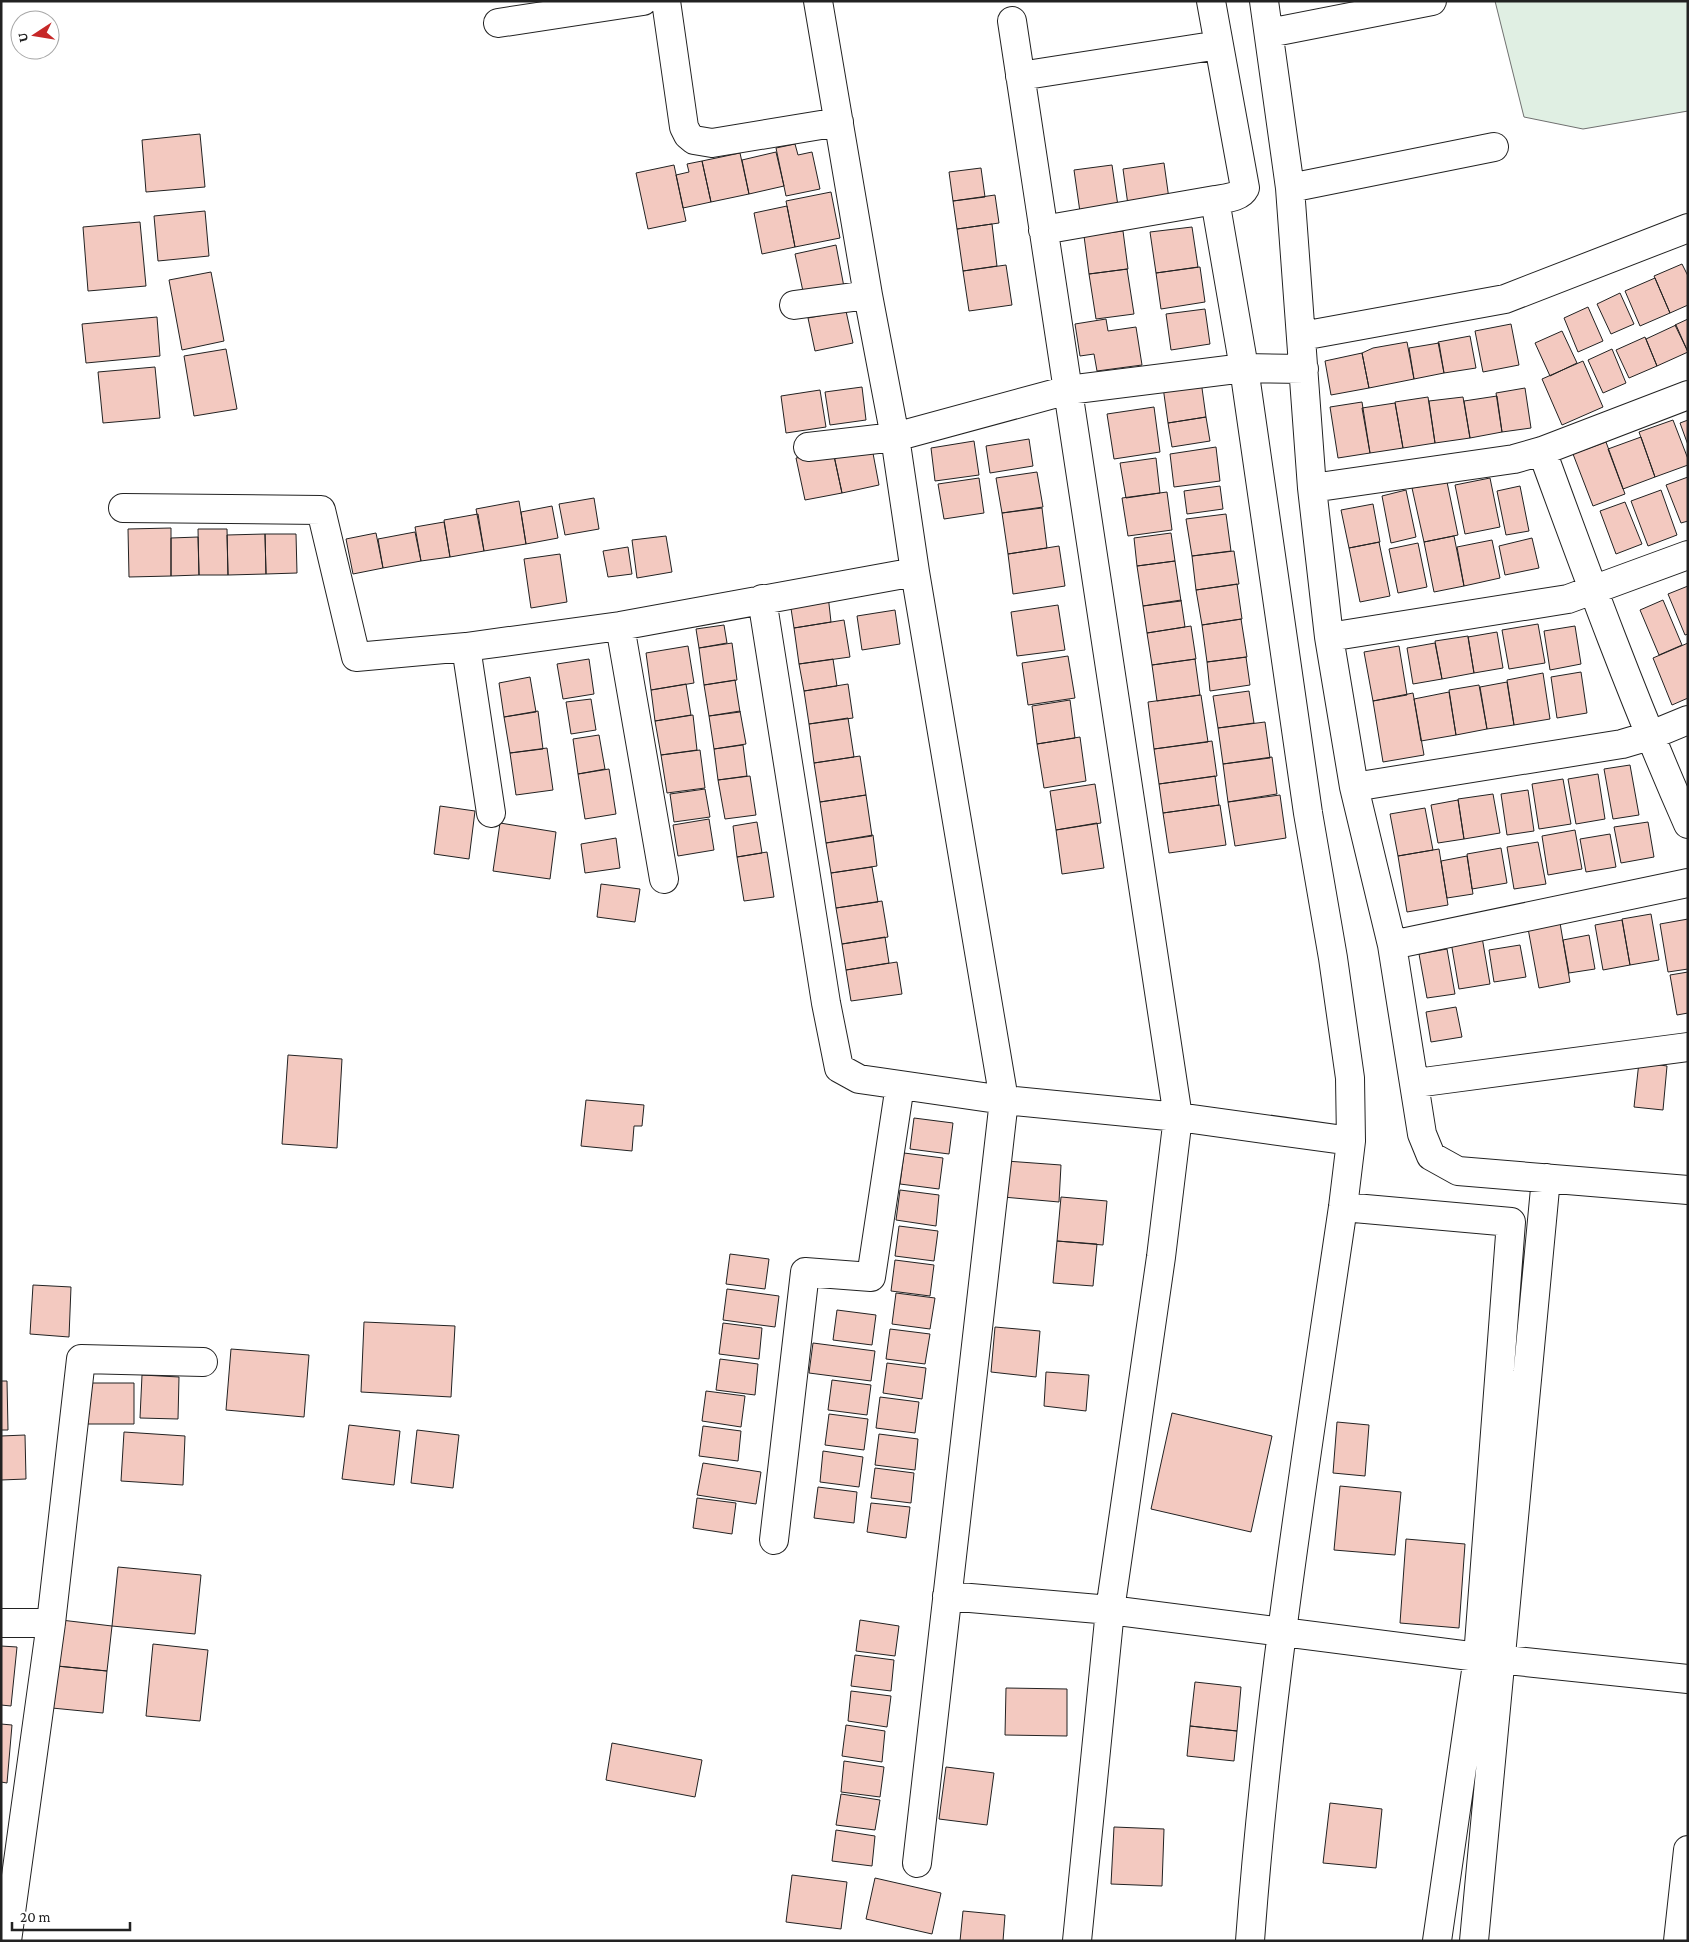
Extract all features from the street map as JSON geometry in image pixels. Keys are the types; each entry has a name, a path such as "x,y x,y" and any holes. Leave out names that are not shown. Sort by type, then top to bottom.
{"street":[{"path":"498,23 643,1"},
{"path":"666,1 684,127 688,135 694,140 712,143 734,141 839,122"},
{"path":"818,1 868,295 895,437 915,572 1004,1100 917,1864"},
{"path":"1043,230 1215,200 1243,193 1245,188 1211,1"},
{"path":"1264,1 1290,188 1312,488 1329,637 1354,788 1392,946 1416,1083 1422,1134 1431,1156 1458,1171 1688,1190"},
{"path":"1269,33 1432,1"},
{"path":"1012,22 1178,1117 1161,1257 1110,1610 1077,1941"},
{"path":"1020,76 1220,45"},
{"path":"1290,188 1494,147"},
{"path":"1215,200 1244,368 1308,812 1333,958 1350,1078 1351,1141 1343,1208 1281,1631 1256,1860 1250,1941"},
{"path":"1302,336 1505,299 1688,228"},
{"path":"794,305 868,295"},
{"path":"808,447 895,437 1068,390 1244,368 1304,368"},
{"path":"1312,488 1514,459 1542,452 1688,395"},
{"path":"1542,452 1649,736 1688,824"},
{"path":"123,508 321,510 356,657 466,647 620,626 915,572"},
{"path":"1329,637 1568,599 1688,555"},
{"path":"762,599 826,1003 839,1068 859,1079 1004,1100 1178,1117 1351,1141"},
{"path":"620,626 664,879"},
{"path":"466,647 491,813"},
{"path":"1354,788 1622,744 1649,736 1688,720"},
{"path":"1392,946 1688,883"},
{"path":"1416,1083 1688,1046"},
{"path":"774,1540 805,1272 871,1277 900,1085"},
{"path":"1437,1941 1489,1659 1546,1178"},
{"path":"1343,1208 1511,1222 1474,1941"},
{"path":"7,1941 51,1623 81,1358 203,1362"},
{"path":"947,1596 1110,1610 1489,1659 1688,1679"},
{"path":"1,1623 51,1623"},
{"path":"1678,1941 1688,1850"}],"green space":[{"path":"1495,1 1688,1 1688,111 1583,129 1524,117"}],"building":[{"path":"200,134 205,187 146,192 142,140"},
{"path":"795,144 798,155 812,152 820,189 786,196 776,148"},
{"path":"776,152 784,186 749,194 742,160"},
{"path":"740,153 749,194 711,202 702,161"},
{"path":"702,161 711,202 683,208 676,175 689,172 687,164"},
{"path":"1164,163 1169,199 1128,205 1123,169"},
{"path":"674,165 686,221 648,229 636,173"},
{"path":"1112,165 1118,206 1080,212 1074,170"},
{"path":"981,168 985,197 953,201 949,172"},
{"path":"831,192 840,238 795,247 786,201"},
{"path":"995,195 999,223 957,229 953,201"},
{"path":"787,206 795,247 762,254 754,213"},
{"path":"205,211 209,256 158,261 154,216"},
{"path":"140,222 146,286 88,291 83,227"},
{"path":"992,224 997,266 963,271 957,229"},
{"path":"1192,227 1198,267 1156,273 1150,232"},
{"path":"1123,231 1128,269 1089,274 1084,236"},
{"path":"836,245 844,287 804,296 795,254"},
{"path":"1682,264 1688,276 1688,305 1670,313 1654,276"},
{"path":"1006,265 1012,305 969,311 963,271"},
{"path":"1200,267 1205,302 1161,309 1156,273"},
{"path":"1127,269 1134,314 1096,319 1089,274"},
{"path":"211,272 224,341 182,350 169,280"},
{"path":"1655,278 1670,313 1640,326 1625,291"},
{"path":"1620,293 1634,324 1611,334 1597,304"},
{"path":"1588,307 1603,341 1578,352 1564,318"},
{"path":"1205,309 1210,344 1171,350 1166,314"},
{"path":"846,311 853,343 815,351 808,318"},
{"path":"157,317 160,356 86,363 82,324"},
{"path":"1106,319 1108,331 1136,327 1142,365 1097,371 1094,354 1080,356 1075,324"},
{"path":"1688,319 1688,352 1675,325"},
{"path":"1511,324 1519,365 1483,372 1475,331"},
{"path":"1676,325 1688,352 1657,366 1646,339"},
{"path":"1562,331 1577,363 1550,376 1535,343"},
{"path":"1470,336 1476,368 1444,373 1438,342"},
{"path":"1645,337 1657,366 1629,378 1616,350"},
{"path":"1407,342 1414,379 1369,388 1362,353 1373,348"},
{"path":"1439,343 1444,373 1414,379 1409,348"},
{"path":"226,349 237,409 194,416 184,356"},
{"path":"1612,349 1626,383 1603,393 1588,360"},
{"path":"1362,353 1369,388 1331,395 1325,361"},
{"path":"1583,361 1603,407 1562,425 1542,379"},
{"path":"155,367 160,418 103,423 98,372"},
{"path":"1201,381 1206,417 1168,423 1163,387"},
{"path":"862,387 866,420 830,425 825,392"},
{"path":"1525,388 1531,428 1502,432 1496,393"},
{"path":"820,390 826,427 786,433 781,396"},
{"path":"1497,396 1502,432 1470,438 1464,401"},
{"path":"1428,397 1435,443 1403,448 1395,402"},
{"path":"1463,397 1470,438 1435,443 1429,401"},
{"path":"1362,402 1370,453 1338,458 1330,407"},
{"path":"1395,403 1403,448 1370,453 1362,408"},
{"path":"1154,407 1160,452 1114,459 1107,414"},
{"path":"1206,417 1210,441 1172,447 1168,423"},
{"path":"1673,420 1688,459 1688,465 1655,477 1639,432"},
{"path":"1688,420 1688,445 1680,423"},
{"path":"1641,437 1655,477 1623,489 1608,449"},
{"path":"1029,439 1033,466 990,473 986,446"},
{"path":"974,441 979,475 935,481 931,448"},
{"path":"1606,442 1625,494 1593,506 1573,454"},
{"path":"1216,447 1220,481 1174,487 1170,454"},
{"path":"872,448 879,485 842,493 834,456"},
{"path":"833,451 842,493 805,500 796,458"},
{"path":"1156,458 1160,493 1126,498 1120,463"},
{"path":"1037,472 1043,507 1002,513 996,478"},
{"path":"1688,477 1688,521 1681,523 1666,485"},
{"path":"979,478 984,513 944,519 938,484"},
{"path":"1490,478 1500,527 1465,534 1455,485"},
{"path":"1447,482 1458,535 1424,542 1412,488"},
{"path":"1220,486 1223,509 1187,514 1184,491"},
{"path":"1520,486 1529,531 1506,535 1497,491"},
{"path":"1406,490 1416,537 1391,543 1382,496"},
{"path":"1661,490 1677,535 1648,546 1631,501"},
{"path":"1167,492 1172,530 1128,536 1122,498"},
{"path":"594,498 599,529 565,535 559,504"},
{"path":"519,501 526,544 484,551 476,509"},
{"path":"1625,502 1642,544 1616,554 1600,511"},
{"path":"1373,504 1380,542 1349,548 1341,510"},
{"path":"552,506 558,538 526,544 521,512"},
{"path":"1042,508 1047,548 1008,554 1002,513"},
{"path":"478,514 484,551 450,557 444,520"},
{"path":"1226,514 1231,551 1192,556 1186,519"},
{"path":"444,522 450,557 421,561 415,527"},
{"path":"171,528 171,576 129,577 128,529"},
{"path":"198,529 227,529 228,575 199,575"},
{"path":"415,532 421,561 383,568 378,539"},
{"path":"376,533 383,568 353,574 346,539"},
{"path":"1171,533 1175,561 1137,566 1134,538"},
{"path":"265,534 296,534 297,573 266,574"},
{"path":"265,534 266,574 228,575 227,535"},
{"path":"666,536 672,572 637,578 632,540"},
{"path":"1454,536 1464,586 1434,592 1424,542"},
{"path":"198,537 199,575 171,576 171,538"},
{"path":"1532,538 1539,568 1505,575 1499,546"},
{"path":"1492,540 1500,578 1464,586 1457,547"},
{"path":"1379,542 1390,596 1360,602 1349,548"},
{"path":"1418,543 1427,587 1398,593 1389,549"},
{"path":"1059,546 1065,586 1013,594 1008,554"},
{"path":"628,547 632,574 608,577 603,551"},
{"path":"1234,551 1239,584 1196,590 1192,556"},
{"path":"560,554 567,602 531,608 524,559"},
{"path":"1175,561 1181,601 1143,606 1137,566"},
{"path":"1237,584 1242,619 1202,625 1196,590"},
{"path":"1688,586 1688,634 1685,635 1668,594"},
{"path":"828,595 831,622 794,628 790,602"},
{"path":"1181,600 1185,627 1147,633 1143,606"},
{"path":"1663,600 1682,645 1659,655 1640,610"},
{"path":"1058,605 1065,650 1017,656 1011,612"},
{"path":"895,610 900,644 862,650 857,616"},
{"path":"1241,619 1247,657 1207,662 1202,625"},
{"path":"844,620 850,657 799,664 794,628"},
{"path":"1538,624 1545,663 1509,669 1502,630"},
{"path":"724,625 727,643 699,648 696,629"},
{"path":"1191,626 1196,659 1152,665 1147,633"},
{"path":"1575,626 1581,664 1550,670 1544,631"},
{"path":"1497,632 1503,668 1474,673 1468,637"},
{"path":"1468,636 1474,673 1442,679 1435,641"},
{"path":"732,643 737,680 704,685 699,648"},
{"path":"1435,643 1442,679 1413,684 1407,648"},
{"path":"1688,643 1688,698 1672,705 1653,658"},
{"path":"688,646 694,683 651,690 646,653"},
{"path":"1399,646 1407,695 1373,701 1364,652"},
{"path":"1068,656 1075,698 1028,705 1022,663"},
{"path":"1246,657 1250,685 1210,691 1207,662"},
{"path":"589,659 594,694 563,699 557,664"},
{"path":"833,659 837,686 804,691 799,664"},
{"path":"1195,659 1200,695 1157,701 1152,665"},
{"path":"1581,672 1587,713 1557,718 1551,677"},
{"path":"1543,673 1550,719 1514,725 1507,680"},
{"path":"530,677 536,712 504,717 499,683"},
{"path":"735,680 740,712 709,716 704,685"},
{"path":"1507,682 1514,725 1487,729 1480,687"},
{"path":"686,684 691,715 655,721 651,690"},
{"path":"848,684 853,718 809,724 804,691"},
{"path":"1479,685 1487,729 1456,735 1449,690"},
{"path":"1249,691 1254,723 1218,728 1213,696"},
{"path":"1449,692 1456,735 1421,741 1414,699"},
{"path":"1413,693 1424,755 1383,762 1373,701"},
{"path":"1201,695 1208,742 1154,749 1148,702"},
{"path":"591,699 596,730 571,734 566,702"},
{"path":"1070,700 1075,738 1037,744 1032,706"},
{"path":"538,711 543,749 510,753 504,717"},
{"path":"740,711 746,744 714,749 709,716"},
{"path":"693,715 697,750 661,755 655,721"},
{"path":"848,718 854,757 814,763 809,724"},
{"path":"1265,722 1270,758 1223,764 1218,728"},
{"path":"599,735 605,769 578,774 573,739"},
{"path":"1080,737 1086,781 1044,788 1037,744"},
{"path":"1212,741 1217,776 1159,784 1154,749"},
{"path":"743,745 747,776 718,780 714,749"},
{"path":"547,748 553,790 516,795 510,753"},
{"path":"700,750 705,788 667,793 661,755"},
{"path":"860,756 866,795 820,802 814,763"},
{"path":"1272,757 1277,794 1228,802 1223,764"},
{"path":"1630,765 1639,815 1613,819 1604,769"},
{"path":"609,769 616,814 585,819 578,774"},
{"path":"1598,774 1605,819 1576,824 1568,779"},
{"path":"750,776 756,815 725,819 718,780"},
{"path":"1215,776 1219,805 1163,813 1159,784"},
{"path":"1563,779 1571,824 1539,829 1532,784"},
{"path":"1095,784 1101,823 1056,830 1050,791"},
{"path":"705,789 710,817 674,822 670,794"},
{"path":"1528,790 1534,831 1507,835 1501,794"},
{"path":"1493,794 1500,833 1464,839 1458,799"},
{"path":"866,795 872,836 826,843 820,802"},
{"path":"1280,795 1286,838 1235,846 1228,802"},
{"path":"1458,800 1464,839 1438,843 1431,805"},
{"path":"1220,805 1226,845 1169,853 1163,813"},
{"path":"440,806 475,811 469,859 434,854"},
{"path":"1425,808 1433,850 1398,856 1390,814"},
{"path":"709,819 714,850 678,856 673,825"},
{"path":"757,822 762,853 737,857 733,826"},
{"path":"1648,822 1654,857 1621,863 1614,827"},
{"path":"500,823 556,832 550,879 493,871"},
{"path":"1097,823 1104,868 1062,874 1056,830"},
{"path":"1575,830 1582,869 1548,875 1542,836"},
{"path":"1610,834 1616,867 1586,872 1580,839"},
{"path":"873,835 877,866 831,873 826,843"},
{"path":"616,838 620,868 585,873 581,844"},
{"path":"1538,842 1546,884 1514,889 1507,847"},
{"path":"1501,848 1507,883 1472,889 1467,854"},
{"path":"1439,849 1448,905 1407,912 1398,856"},
{"path":"767,852 774,897 744,901 737,857"},
{"path":"1467,856 1473,894 1447,898 1441,861"},
{"path":"872,867 878,902 836,908 831,873"},
{"path":"601,884 640,889 635,922 597,917"},
{"path":"882,901 888,937 842,944 836,908"},
{"path":"1651,914 1659,960 1630,965 1622,919"},
{"path":"1559,917 1570,982 1539,988 1527,923"},
{"path":"1688,919 1688,969 1668,972 1660,924"},
{"path":"1622,920 1630,965 1603,970 1595,925"},
{"path":"1589,935 1595,969 1569,973 1563,940"},
{"path":"885,937 889,963 846,970 842,944"},
{"path":"1482,937 1490,984 1459,989 1451,942"},
{"path":"1520,945 1526,977 1494,982 1489,950"},
{"path":"1447,949 1455,994 1427,998 1419,954"},
{"path":"897,962 902,994 851,1001 846,970"},
{"path":"1688,972 1688,1013 1677,1015 1670,975"},
{"path":"1456,1007 1462,1037 1431,1042 1426,1012"},
{"path":"288,1055 342,1059 337,1148 282,1144"},
{"path":"1639,1062 1667,1066 1663,1110 1634,1107"},
{"path":"586,1100 644,1105 642,1126 634,1126 632,1151 581,1146"},
{"path":"914,1118 953,1123 949,1154 910,1149"},
{"path":"904,1153 943,1158 939,1189 900,1184"},
{"path":"1006,1161 1061,1165 1059,1202 1003,1197"},
{"path":"900,1190 939,1195 936,1226 896,1220"},
{"path":"1061,1197 1107,1201 1103,1245 1057,1241"},
{"path":"899,1226 938,1231 934,1261 895,1256"},
{"path":"1057,1241 1097,1244 1093,1286 1053,1283"},
{"path":"730,1254 769,1259 765,1289 726,1284"},
{"path":"895,1260 934,1265 930,1296 891,1291"},
{"path":"33,1285 71,1287 69,1337 30,1334"},
{"path":"727,1289 779,1296 775,1327 723,1320"},
{"path":"896,1293 935,1298 930,1329 892,1324"},
{"path":"837,1310 876,1315 872,1345 833,1340"},
{"path":"364,1322 455,1326 451,1397 361,1392"},
{"path":"723,1323 762,1328 759,1359 719,1354"},
{"path":"995,1327 1040,1331 1036,1377 991,1372"},
{"path":"890,1329 930,1334 925,1364 886,1359"},
{"path":"813,1343 875,1351 871,1381 809,1373"},
{"path":"231,1349 309,1355 304,1417 226,1410"},
{"path":"720,1359 758,1364 755,1395 716,1390"},
{"path":"887,1363 926,1368 922,1399 883,1393"},
{"path":"1046,1372 1089,1375 1086,1411 1044,1406"},
{"path":"142,1375 179,1377 178,1419 140,1418"},
{"path":"832,1380 871,1385 867,1415 828,1410"},
{"path":"1,1381 7,1381 8,1430 1,1430"},
{"path":"85,1383 134,1383 134,1424 86,1424"},
{"path":"706,1391 745,1396 741,1427 702,1421"},
{"path":"880,1397 919,1402 915,1433 876,1428"},
{"path":"1172,1413 1272,1436 1251,1532 1151,1509"},
{"path":"829,1414 868,1419 864,1450 825,1445"},
{"path":"1337,1422 1369,1425 1365,1476 1333,1473"},
{"path":"349,1425 400,1431 394,1485 342,1479"},
{"path":"703,1426 741,1431 738,1461 699,1456"},
{"path":"417,1430 459,1435 453,1488 411,1483"},
{"path":"124,1432 185,1436 183,1485 121,1481"},
{"path":"879,1434 918,1439 915,1470 875,1465"},
{"path":"25,1435 26,1479 1,1480 1,1436"},
{"path":"823,1451 863,1457 859,1487 820,1482"},
{"path":"703,1463 761,1472 756,1504 697,1495"},
{"path":"875,1468 914,1473 911,1503 871,1498"},
{"path":"1340,1486 1401,1492 1395,1555 1334,1550"},
{"path":"818,1487 857,1492 854,1523 814,1518"},
{"path":"697,1498 736,1503 732,1534 693,1528"},
{"path":"871,1503 910,1507 906,1538 867,1532"},
{"path":"1406,1539 1465,1544 1459,1628 1400,1623"},
{"path":"118,1567 201,1575 195,1634 112,1626"},
{"path":"61,1620 112,1626 107,1671 57,1666"},
{"path":"860,1620 899,1626 895,1656 856,1651"},
{"path":"153,1644 208,1650 200,1721 146,1716"},
{"path":"1,1646 17,1647 11,1706 1,1705"},
{"path":"855,1655 894,1660 891,1691 851,1686"},
{"path":"57,1666 107,1671 103,1713 52,1708"},
{"path":"1195,1682 1241,1687 1237,1731 1190,1726"},
{"path":"1006,1688 1067,1689 1067,1736 1005,1735"},
{"path":"851,1691 891,1696 887,1727 848,1721"},
{"path":"1,1724 12,1725 7,1783 1,1782"},
{"path":"846,1725 885,1731 882,1762 842,1756"},
{"path":"1190,1726 1237,1731 1234,1761 1187,1756"},
{"path":"612,1743 702,1760 695,1797 606,1780"},
{"path":"844,1761 884,1767 880,1797 841,1792"},
{"path":"946,1767 994,1773 987,1825 939,1819"},
{"path":"841,1794 880,1800 875,1830 836,1825"},
{"path":"1330,1803 1382,1809 1376,1868 1323,1863"},
{"path":"1114,1827 1164,1829 1162,1886 1111,1884"},
{"path":"836,1830 875,1836 872,1866 832,1861"},
{"path":"792,1875 847,1882 841,1929 786,1922"},
{"path":"875,1878 941,1893 932,1934 866,1919"},
{"path":"963,1911 1005,1915 1003,1941 960,1941"}]}
